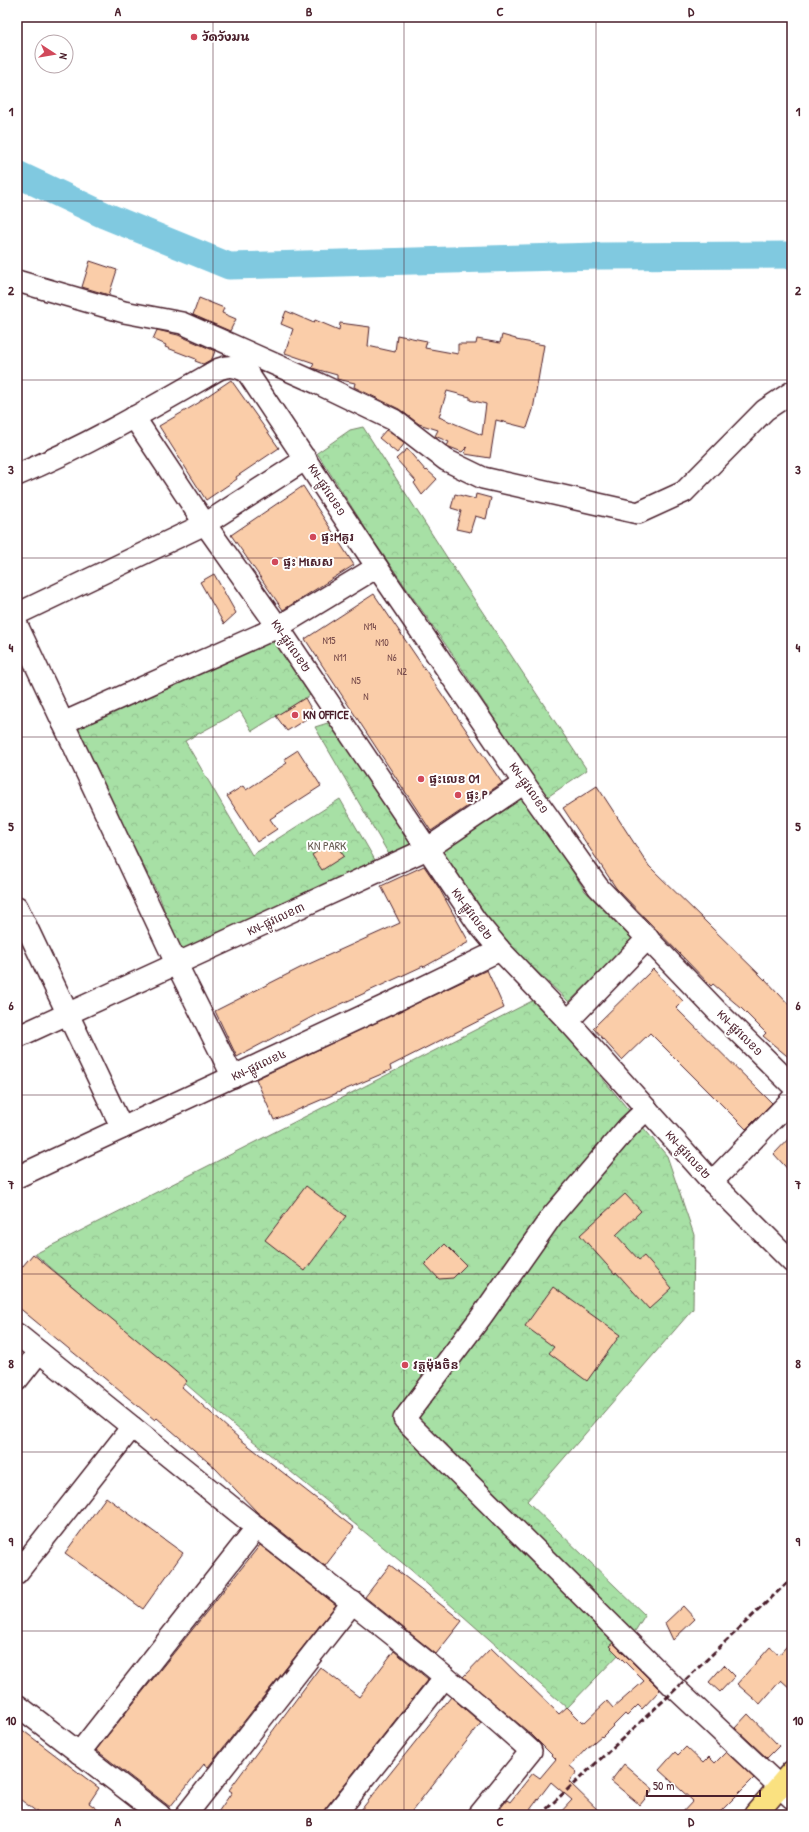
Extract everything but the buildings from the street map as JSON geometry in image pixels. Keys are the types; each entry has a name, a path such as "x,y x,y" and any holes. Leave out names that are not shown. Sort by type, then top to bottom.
{"highway":[{"path":"755,1815 788,1786"}],"street":[{"path":"17,281 124,312 182,323 317,383 387,417 446,460 483,478 638,513 684,492 765,410 792,392"},
{"name":"KN-ផ្លូវលេខ១","path":"17,475 48,462 134,417 219,369 228,366 238,367 247,372 255,381 377,568 524,783 598,887 792,1085"},
{"name":"KN-ផ្លូវលេខ២","path":"134,417 205,524 278,627 476,921 500,950 568,1021 712,1182 792,1262"},
{"path":"17,614 205,524 306,459"},
{"path":"63,723 278,627 377,568"},
{"path":"17,625 177,965 233,1076"},
{"name":"KN-ផ្លូវលេខ៣","path":"17,1037 177,965 427,849 524,783"},
{"path":"17,907 122,1128"},
{"path":"568,1021 648,938"},
{"name":"KN-ផ្លូវលេខ៤","path":"17,1177 389,1004 500,950"},
{"path":"712,1182 792,1099"},
{"path":"647,1109 628,1127 552,1216 481,1317 404,1419 676,1689 788,1786"},
{"path":"17,1334 257,1527 353,1602 486,1711 531,1751 479,1815"},
{"path":"17,1380 39,1352"},
{"path":"17,1574 132,1427"},
{"path":"79,1753 257,1527"},
{"path":"186,1815 353,1602"},
{"path":"335,1815 445,1677"},
{"path":"17,1705 160,1815"}],"green space":[{"path":"363,427 466,587 587,770 546,798 455,658 375,543 317,453 350,430"},
{"name":"KN PARK","path":"277,632 320,689 252,731 240,711 185,741 252,855 340,799 375,860 180,956 160,898 73,728"},
{"path":"337,720 419,845 391,858 315,727"},
{"path":"523,793 585,891 633,940 569,1002 507,943 483,914 440,851"},
{"name":"វត្តម៉ុងចិន","path":"536,999 667,1156 694,1235 693,1309 527,1501 645,1615 624,1649 567,1708 411,1570 230,1422 35,1254"}],"waterway":[{"path":"17,174 104,215 229,266 599,256 792,255"}],"railway":[{"path":"540,1815 676,1689 792,1578"}],"place":[{"name":"วัดวังมน","path":"194,37"},
{"name":"ផ្ទះMគូរ","path":"313,537"},
{"name":"ផ្ទះ Mសេស","path":"275,562"},
{"name":"KN OFFICE","path":"295,715"},
{"name":"ផ្ទះលេខ O1","path":"421,779"},
{"name":"ផ្ទះ P","path":"458,795"},
{"name":"វត្តម៉ុងចិន","path":"405,1365"}]}
